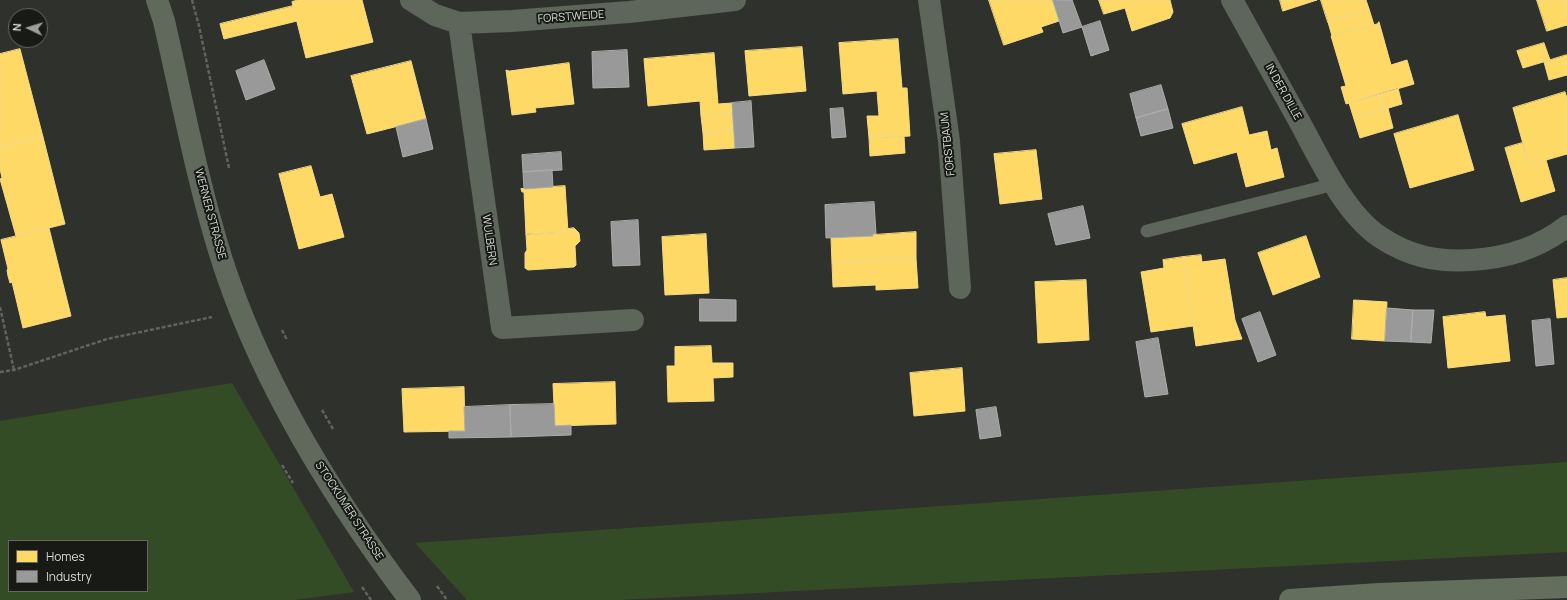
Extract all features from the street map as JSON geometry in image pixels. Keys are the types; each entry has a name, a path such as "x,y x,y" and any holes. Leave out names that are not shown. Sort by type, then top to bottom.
{"highway":[{"path":"1290,600 1379,594 1567,587"}],"main road":[{"name":"WERNER STRASSE","path":"157,0 164,21 206,202 222,258 250,332 268,373 292,419"},
{"name":"STOCKUMER STRASSE","path":"292,419 330,484 366,539 410,600"}],"street":[{"name":"FORSTWEIDE","path":"411,0 436,16 459,23 512,21 629,12 735,0"},
{"name":"FORSTBAUM","path":"929,0 949,141 960,288"},
{"name":"IN DER DILLE","path":"1232,0 1335,184 1356,216 1379,236 1403,251 1428,259 1456,261 1487,259 1520,252 1556,235 1567,226"},
{"name":"WULBERN","path":"459,23 502,328 633,320"}],"lane":[{"path":"1147,231 1335,184"}],"path":[{"path":"192,0 199,26 229,169"},
{"path":"0,307 14,370"},
{"path":"0,372 14,370 107,339 212,317"},
{"path":"280,325 290,346"},
{"path":"321,408 336,435"},
{"path":"434,583 447,600"}],"green space":[{"path":"232,383 354,592 294,600 0,600 0,421"},
{"path":"1567,462 1567,552 619,600 467,600 415,543"}],"building: Homes":[{"path":"298,0 362,0 373,42 306,58 292,2"},
{"path":"989,0 1052,0 1059,21 1041,27 1043,32 1004,45"},
{"path":"1099,0 1170,0 1173,12 1170,18 1132,31 1125,8 1104,14"},
{"path":"1280,0 1317,0 1283,11"},
{"path":"1321,0 1366,0 1369,9 1328,22"},
{"path":"1537,0 1567,0 1567,25 1547,31"},
{"path":"293,6 297,21 224,39 220,24"},
{"path":"1369,9 1374,25 1332,36 1328,22"},
{"path":"1379,22 1391,65 1407,60 1414,84 1346,104 1341,87 1346,86 1331,36 1377,24"},
{"path":"898,39 902,88 907,88 910,136 869,138 867,116 879,116 877,91 843,94 839,43"},
{"path":"1544,43 1550,60 1523,68 1517,51"},
{"path":"802,47 806,91 749,96 745,51"},
{"path":"20,49 43,137 0,147 0,54"},
{"path":"714,53 718,104 732,103 732,113 701,116 700,101 648,106 644,59"},
{"path":"1567,55 1567,75 1549,80 1544,62"},
{"path":"411,61 426,119 367,134 351,76"},
{"path":"569,63 574,104 535,108 536,112 512,115 506,70 509,71"},
{"path":"1398,88 1402,104 1382,110 1378,94"},
{"path":"1565,92 1567,98 1567,154 1529,165 1513,108"},
{"path":"1378,94 1382,110 1354,119 1349,103"},
{"path":"1242,107 1249,135 1267,131 1271,150 1277,148 1284,177 1246,187 1237,152 1194,164 1182,124"},
{"path":"1388,108 1393,128 1360,138 1354,119"},
{"path":"732,113 734,131 703,133 701,116"},
{"path":"1458,115 1474,170 1410,188 1394,134"},
{"path":"734,131 735,148 704,150 703,133"},
{"path":"904,136 905,153 870,156 869,138"},
{"path":"43,137 65,224 16,236 0,179 2,178 0,169 0,147"},
{"path":"1522,143 1529,165 1546,160 1555,191 1521,202 1505,148"},
{"path":"1036,150 1042,199 1000,204 994,154"},
{"path":"311,166 320,197 332,194 344,237 299,249 279,174"},
{"path":"565,186 568,232 526,235 524,192 522,192 521,189"},
{"path":"49,228 71,316 23,328 12,282 10,283 8,276 8,269 1,240"},
{"path":"574,228 579,233 580,241 575,246 576,265 574,267 528,270 525,268 525,253 527,250 526,234 568,232 568,229"},
{"path":"916,232 916,258 832,263 831,238"},
{"path":"706,234 709,293 665,295 662,237"},
{"path":"1306,236 1320,277 1273,295 1258,253"},
{"path":"1201,255 1202,262 1225,259 1235,320 1242,339 1196,346 1183,257"},
{"path":"1183,257 1193,326 1151,332 1141,272 1164,268 1163,260"},
{"path":"916,258 918,288 876,290 876,285 833,287 832,263"},
{"path":"1567,278 1567,317 1557,318 1553,280"},
{"path":"1086,280 1089,340 1038,343 1035,282"},
{"path":"1354,300 1387,302 1385,341 1352,339"},
{"path":"1485,312 1486,317 1505,315 1510,361 1448,368 1443,317"},
{"path":"711,346 712,363 733,363 733,377 713,378 714,401 668,402 667,366 675,366 675,347"},
{"path":"962,368 965,411 914,416 910,373"},
{"path":"615,382 616,424 555,426 553,384"},
{"path":"464,387 465,431 404,432 402,389"}],"building: Industry":[{"path":"1072,0 1082,27 1063,33 1053,1"},
{"path":"1100,21 1109,50 1091,56 1082,27"},
{"path":"627,50 629,87 593,88 592,52"},
{"path":"264,60 275,89 246,100 236,71"},
{"path":"1161,85 1168,109 1136,118 1130,94"},
{"path":"751,101 754,147 735,148 732,103"},
{"path":"843,108 846,137 832,138 830,109"},
{"path":"1168,109 1173,128 1141,136 1136,118"},
{"path":"426,119 433,149 403,157 396,127"},
{"path":"561,152 562,170 523,172 522,155"},
{"path":"552,170 553,187 524,189 523,172"},
{"path":"874,202 876,234 873,234 873,236 826,238 825,205"},
{"path":"1083,206 1090,238 1056,245 1048,214"},
{"path":"638,220 640,265 613,266 611,222"},
{"path":"700,299 736,300 736,321 700,321"},
{"path":"1387,308 1413,310 1411,342 1385,341"},
{"path":"1413,310 1434,310 1431,343 1411,342"},
{"path":"1260,312 1276,355 1258,362 1242,319"},
{"path":"1550,319 1554,364 1536,366 1532,321"},
{"path":"1158,338 1168,394 1145,397 1136,342"},
{"path":"554,404 555,426 571,425 571,435 511,437 510,405"},
{"path":"510,405 511,437 449,438 449,431 465,431 464,407"},
{"path":"996,407 1001,436 980,439 976,410"}]}
